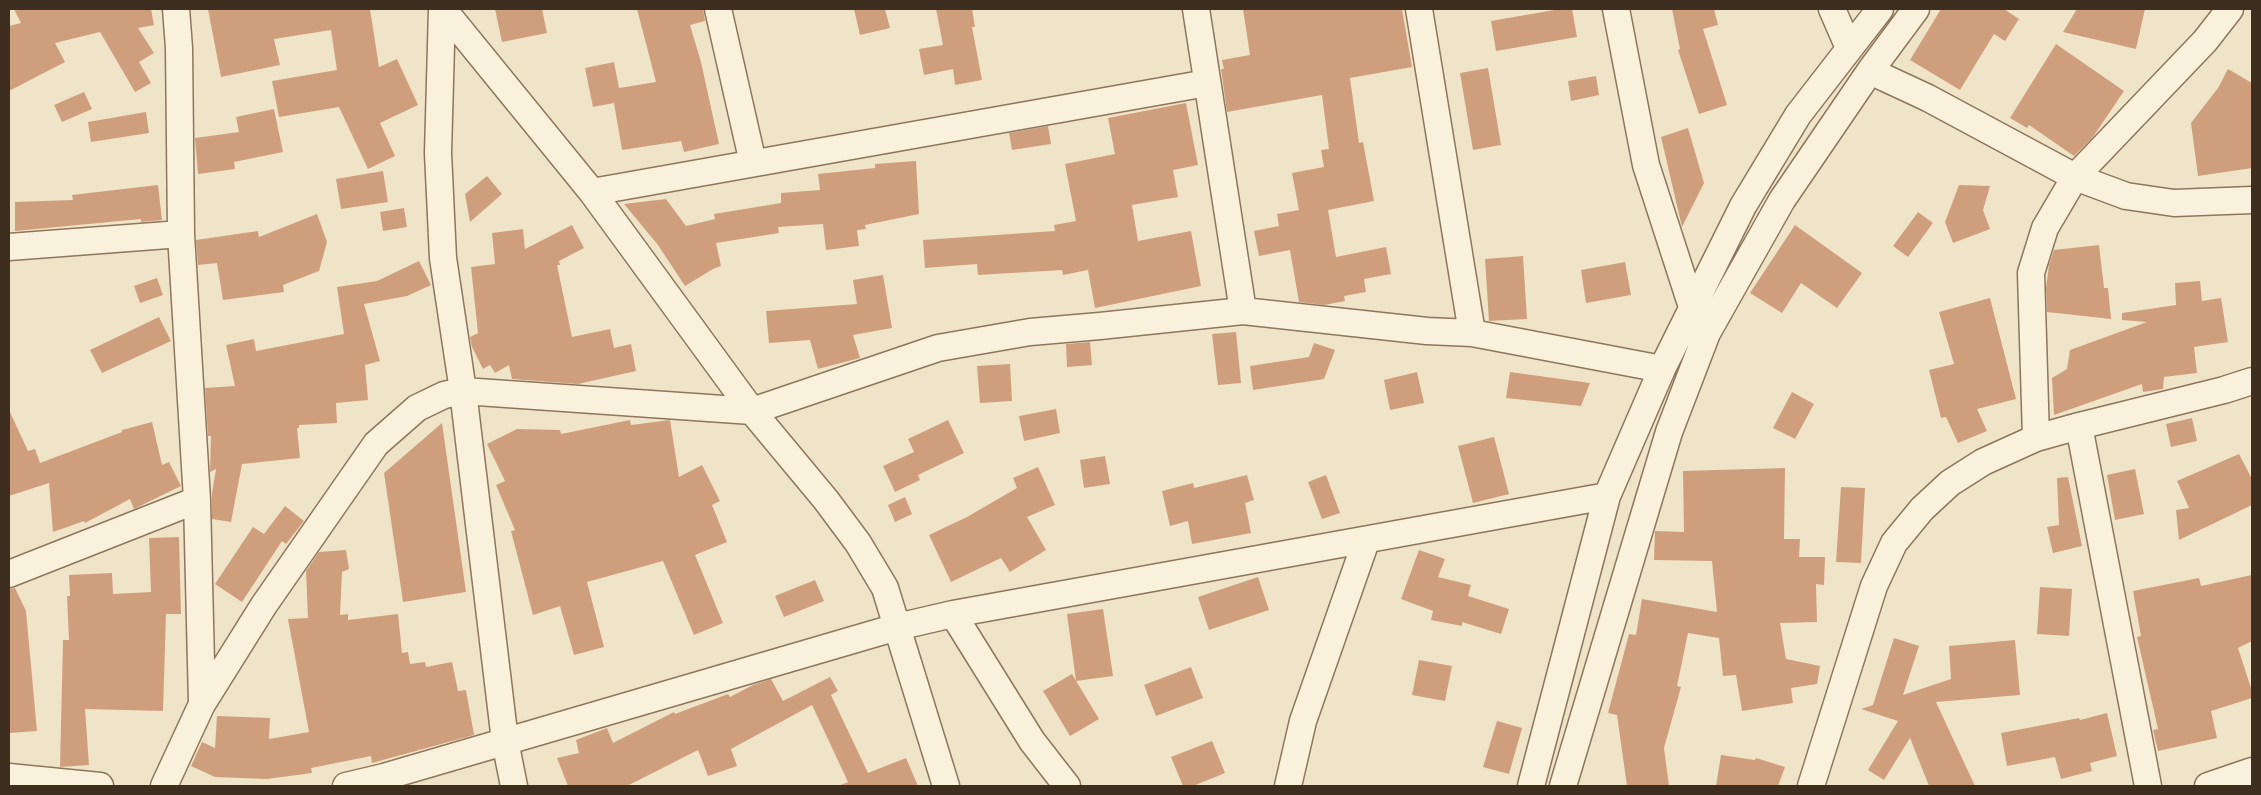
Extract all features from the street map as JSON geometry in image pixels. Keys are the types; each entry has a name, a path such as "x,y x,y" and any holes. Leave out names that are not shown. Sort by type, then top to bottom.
{"street":[{"path":"176,9 180,234 197,500 202,704"},
{"path":"443,9 592,192 752,411 826,500 858,543 885,588 946,786"},
{"path":"443,9 438,153 443,258 463,391 505,741 514,786"},
{"path":"718,9 753,163"},
{"path":"1196,9 1243,310"},
{"path":"1419,9 1472,333"},
{"path":"1616,9 1646,165 1692,307"},
{"path":"1832,9 1849,48"},
{"path":"1531,786 1606,496 1662,369 1743,206 1798,115 1880,9"},
{"path":"1563,786 1670,432 1708,334 1782,200 1870,71 1916,9"},
{"path":"2036,438 2031,273 2045,228 2075,177 2205,41 2230,9"},
{"path":"1870,71 1928,98 2075,177 2126,196 2174,203 2252,200"},
{"path":"592,192 1207,83"},
{"path":"9,247 180,234"},
{"path":"164,786 202,704 264,605 376,444 417,408 444,395 463,391 752,411 938,348 1030,332 1243,310 1427,331 1472,333 1662,369"},
{"path":"1811,786 1874,586 1894,543 1922,508 1950,483 1983,462 2036,438 2224,390 2252,381"},
{"path":"2079,426 2148,786"},
{"path":"346,786 384,777 897,627 954,614 1606,496"},
{"path":"9,574 197,500"},
{"path":"1288,786 1303,721 1366,540"},
{"path":"954,614 1032,741 1067,786"},
{"path":"2208,786 2252,771"},
{"path":"9,777 100,786"}],"building":[{"path":"14,9 151,9 154,25 138,28 154,53 139,62 151,83 135,92 100,32 55,43 65,62 9,91 9,26 21,23"},
{"path":"208,9 370,9 379,67 397,59 418,105 380,123 395,156 368,169 339,107 279,117 272,81 337,70 331,30 274,39 280,65 221,77"},
{"path":"495,9 542,9 547,33 502,42"},
{"path":"637,9 703,9 705,21 690,25 701,62 719,144 684,152 681,141 622,150 614,103 593,107 585,68 614,62 619,88 656,82"},
{"path":"854,9 885,9 890,28 860,35"},
{"path":"936,9 972,9 975,27 972,27 982,80 955,85 953,69 924,75 919,49 943,45"},
{"path":"1243,9 1402,9 1412,67 1350,78 1359,143 1363,142 1374,201 1328,210 1336,257 1386,247 1391,274 1364,279 1366,292 1344,296 1345,301 1324,305 1299,302 1290,250 1259,256 1254,231 1279,226 1277,214 1299,210 1292,173 1324,167 1321,150 1329,149 1322,95 1227,112 1221,69 1224,69 1222,60 1250,55"},
{"path":"1560,9 1572,9 1577,37 1496,51 1491,21"},
{"path":"1672,9 1714,9 1718,25 1703,29 1727,105 1699,114 1678,50 1680,49"},
{"path":"1941,9 2004,9 2019,19 2005,41 1994,34 1960,90 1910,60"},
{"path":"2077,9 2145,9 2136,49 2063,32"},
{"path":"2056,44 2124,91 2093,137 2074,156 2029,125 2027,128 2010,118"},
{"path":"1488,68 1501,145 1473,150 1460,73"},
{"path":"2228,69 2252,83 2252,168 2198,176 2191,123 2218,88"},
{"path":"1596,76 1599,95 1571,101 1568,81"},
{"path":"84,92 92,109 62,122 54,105"},
{"path":"1186,103 1198,165 1173,170 1178,197 1132,205 1138,241 1191,231 1201,286 1095,308 1088,270 1063,275 1062,270 978,275 977,264 925,268 923,240 1055,231 1054,225 1076,221 1065,164 1115,154 1108,118"},
{"path":"274,109 283,152 234,162 235,169 198,174 195,138 239,132 236,117"},
{"path":"146,112 149,133 91,142 88,122"},
{"path":"1048,126 1051,144 1012,150 1009,133"},
{"path":"1688,128 1704,183 1682,227 1661,137"},
{"path":"916,161 919,214 865,225 866,229 857,230 859,246 826,250 823,224 778,227 779,233 716,243 721,266 685,286 658,245 624,204 666,199 686,226 715,219 714,214 781,203 781,193 820,190 818,174 875,168 875,164"},
{"path":"383,171 388,202 341,209 336,179"},
{"path":"487,176 502,194 470,222 465,194"},
{"path":"158,185 162,220 141,222 141,219 15,231 15,202 73,200 72,195"},
{"path":"1959,185 1990,186 1983,210 1990,229 1953,243 1945,222"},
{"path":"404,208 407,227 383,231 380,212"},
{"path":"1918,212 1933,223 1908,257 1893,246"},
{"path":"317,214 327,242 319,271 283,285 284,292 223,300 217,263 198,265 196,240 258,231 259,237"},
{"path":"572,225 584,248 559,261 560,265 557,265 572,337 610,329 614,348 631,344 636,371 578,384 512,379 509,365 495,373 490,365 483,369 472,347 470,337 478,333 471,267 495,264 492,233 523,229 525,249"},
{"path":"1795,225 1862,273 1837,308 1801,283 1782,313 1750,293"},
{"path":"2099,245 2104,288 2108,288 2111,319 2047,312 2046,288 2049,265 2054,250"},
{"path":"1523,256 1527,319 1489,321 1485,259"},
{"path":"419,261 431,285 407,296 364,304 380,361 365,365 368,400 336,403 337,423 299,425 299,428 297,428 300,458 242,464 231,522 212,519 212,493 216,469 210,472 211,436 208,436 205,388 235,386 226,345 254,339 256,351 344,334 337,287 377,281"},
{"path":"1625,262 1631,295 1586,303 1581,270"},
{"path":"883,275 892,328 853,335 860,358 818,369 810,340 769,343 766,311 857,304 853,280"},
{"path":"157,278 163,295 140,303 134,286"},
{"path":"2200,281 2202,301 2221,298 2228,342 2194,347 2197,373 2164,377 2163,389 2143,392 2142,384 2054,415 2052,378 2067,369 2070,350 2147,322 2122,320 2122,313 2176,305 2175,283"},
{"path":"1990,298 2016,399 1977,409 1987,431 1958,443 1946,417 1941,418 1929,370 1954,364 1939,312"},
{"path":"159,317 171,341 102,373 90,350"},
{"path":"1236,332 1241,383 1218,385 1212,334"},
{"path":"1090,342 1092,365 1067,367 1066,344"},
{"path":"1314,343 1335,350 1324,379 1253,390 1250,366 1309,357"},
{"path":"1010,364 1012,401 980,403 977,366"},
{"path":"1417,372 1424,403 1390,410 1384,380"},
{"path":"1510,372 1590,383 1581,406 1506,398"},
{"path":"1792,392 1814,404 1795,439 1773,428"},
{"path":"1056,409 1060,433 1024,441 1019,416"},
{"path":"9,410 28,451 35,449 40,463 122,432 122,430 152,422 162,465 169,462 181,486 134,509 130,499 85,523 84,521 53,532 49,483 9,496"},
{"path":"2192,418 2197,441 2171,447 2166,424"},
{"path":"630,420 631,425 670,420 679,477 702,465 720,501 712,505 727,542 695,555 723,623 694,635 663,561 587,582 604,647 574,655 560,606 533,615 511,531 515,530 496,485 505,481 487,444 517,429 560,430 561,434"},
{"path":"948,420 964,453 918,475 920,480 895,492 883,466 914,452 908,439"},
{"path":"442,423 466,592 403,602 384,473"},
{"path":"1494,437 1509,494 1473,503 1458,446"},
{"path":"2239,454 2252,479 2252,505 2179,540 2176,510 2189,508 2177,481"},
{"path":"1105,456 1110,484 1084,488 1080,460"},
{"path":"1038,467 1055,505 1027,517 1046,550 1010,572 1001,558 951,582 929,535 967,517 1017,488 1013,478"},
{"path":"1785,468 1784,539 1800,539 1799,557 1825,557 1824,585 1816,584 1817,622 1780,623 1786,659 1820,666 1817,684 1791,688 1793,703 1742,711 1736,675 1723,676 1719,638 1688,633 1677,686 1681,687 1664,748 1669,786 1627,786 1617,715 1608,713 1629,634 1636,635 1642,599 1717,612 1712,561 1654,560 1655,531 1684,532 1683,471"},
{"path":"2135,469 2144,514 2115,520 2107,475"},
{"path":"1247,475 1254,500 1245,503 1251,533 1192,544 1188,521 1170,526 1162,491 1193,483 1194,488"},
{"path":"1326,475 1340,513 1322,519 1308,482"},
{"path":"2068,477 2082,546 2053,553 2047,527 2059,525 2057,478"},
{"path":"1841,487 1865,488 1861,563 1836,562"},
{"path":"905,497 912,514 895,522 888,505"},
{"path":"285,506 304,521 286,544 282,541 242,602 215,584 253,527 264,534"},
{"path":"179,537 181,614 166,614 163,711 85,709 89,765 60,767 63,640 69,640 67,596 70,596 69,575 112,573 113,594 151,592 149,538"},
{"path":"346,550 349,569 342,572 340,615 348,614 348,620 398,614 402,653 408,652 410,664 425,662 426,667 452,662 458,691 466,690 474,735 372,763 371,756 311,768 312,773 267,779 215,777 191,766 202,742 215,748 217,716 270,718 269,739 309,732 288,619 308,618 306,571 319,552"},
{"path":"1419,550 1445,559 1438,577 1471,585 1468,596 1509,609 1501,634 1462,622 1462,626 1431,620 1433,611 1401,599"},
{"path":"2252,575 2252,641 2238,648 2252,691 2252,698 2211,711 2217,738 2158,751 2153,730 2158,729 2137,637 2141,636 2133,591 2199,578 2201,586"},
{"path":"1258,577 1269,610 1209,630 1198,597"},
{"path":"815,580 824,601 784,617 775,596"},
{"path":"2040,587 2072,589 2069,636 2037,634"},
{"path":"15,588 26,611 37,731 9,733 9,589"},
{"path":"1103,609 1113,676 1076,681 1067,614"},
{"path":"1894,638 1919,646 1903,695 1951,679 1949,646 2015,640 2020,695 1936,702 1975,786 1929,786 1910,738 1884,780 1868,770 1898,721 1861,709 1873,705"},
{"path":"1419,660 1452,666 1445,701 1412,695"},
{"path":"1191,667 1203,698 1156,716 1144,685"},
{"path":"1072,674 1099,719 1070,736 1043,691"},
{"path":"830,677 838,691 831,695 868,773 906,758 918,786 838,786 848,782 812,705 731,749 737,766 708,776 698,750 627,786 568,786 557,758 579,753 576,740 607,728 613,743 674,712 675,714 728,694 730,697 753,685 771,679 783,701"},
{"path":"2107,713 2117,756 2090,763 2092,771 2061,779 2055,757 2007,766 2001,733 2079,718 2080,720"},
{"path":"1497,721 1522,728 1509,774 1483,767"},
{"path":"1212,741 1225,773 1193,786 1183,786 1171,757"},
{"path":"1721,755 1755,760 1756,758 1785,767 1778,786 1716,786"}]}
